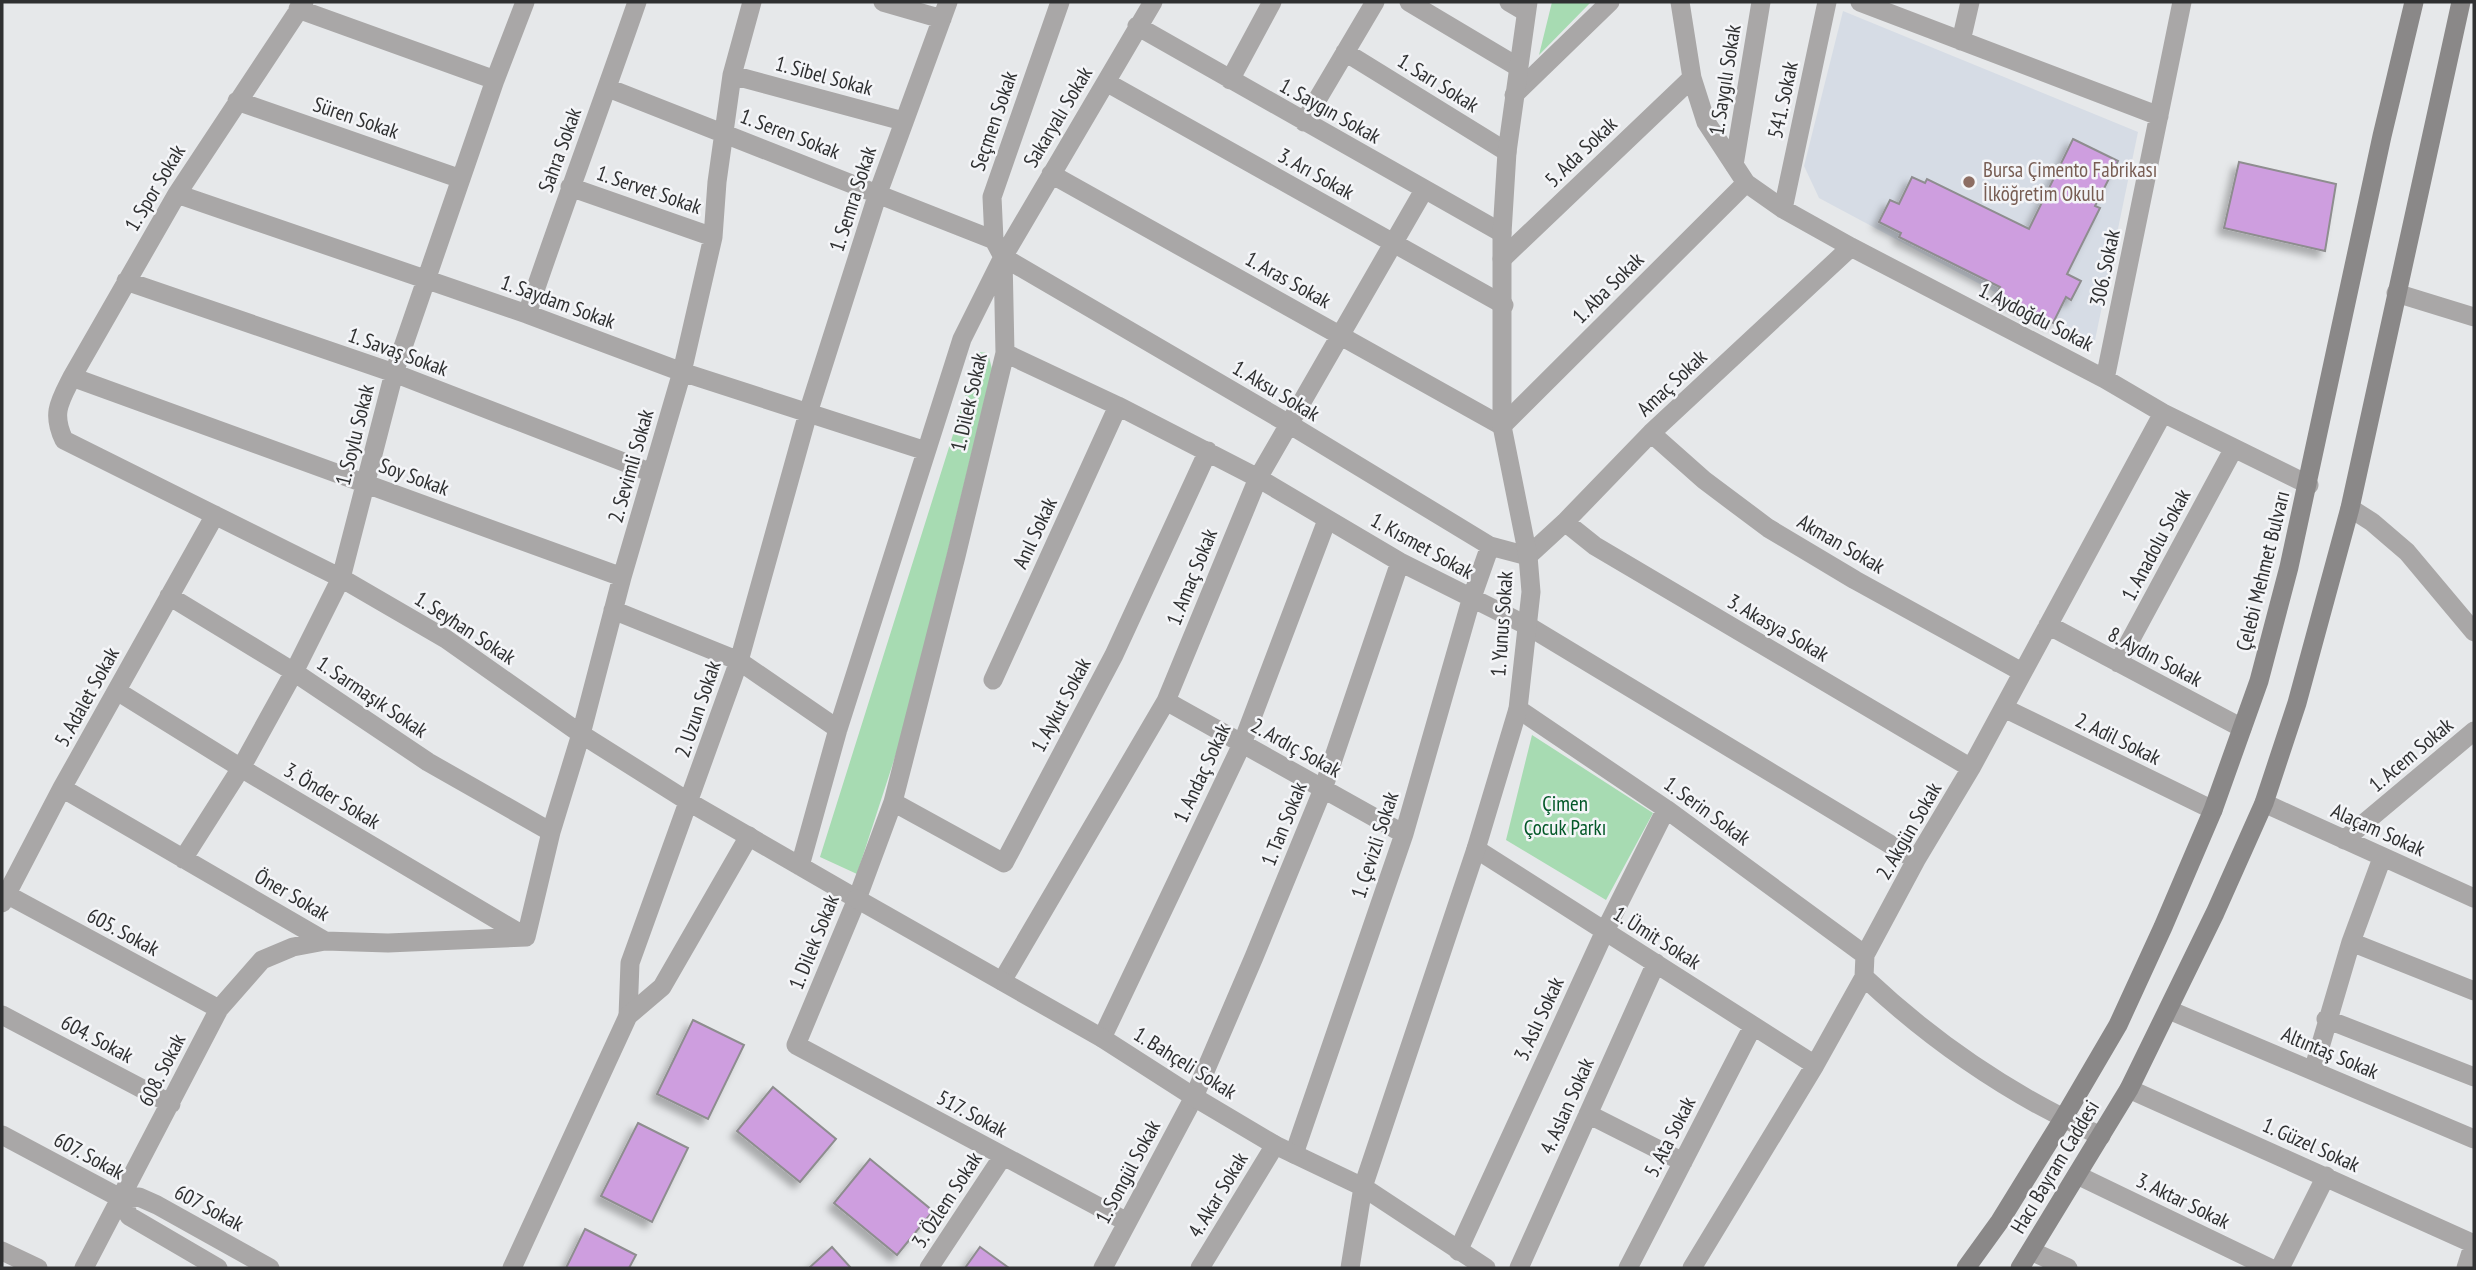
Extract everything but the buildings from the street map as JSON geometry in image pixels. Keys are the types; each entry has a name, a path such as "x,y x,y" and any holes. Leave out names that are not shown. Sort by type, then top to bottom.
{"main road":[{"name":"Çelebi Mehmet Bulvarı","path":"2063,1119 2118,1025 2163,927 2213,810 2262,668 2309,485 2379,149 2414,2"},
{"path":"2129,1090 2169,1010 2264,803 2300,691 2350,508 2461,2"},
{"name":"Hacı Bayram Caddesi","path":"2020,1268 2129,1090"},
{"name":"Hacı Bayram Caddesi","path":"1966,1268 2000,1221 2063,1119"}],"street":[{"name":"1. Soylu Sokak","path":"183,859 240,768 294,672 341,578 394,373 495,80 525,2"},
{"name":"Sahra Sokak","path":"527,314 637,2"},
{"name":"2. Sevimli Sokak","path":"526,937 551,832 682,372 713,237 717,182 732,75 752,2"},
{"path":"883,2 945,10"},
{"name":"Seçmen Sokak","path":"999,248 992,197 1059,2"},
{"name":"Sakaryalı Sokak","path":"999,248 1051,174 1153,2"},
{"path":"1230,80 1272,2"},
{"path":"1304,122 1374,2"},
{"path":"1409,2 1518,67"},
{"path":"1514,95 1610,2"},
{"path":"1680,2 1692,78 1706,122 1746,183"},
{"name":"1. Saygılı Sokak","path":"1734,165 1761,2"},
{"name":"541. Sokak","path":"1783,209 1827,2"},
{"path":"1860,2 2159,116"},
{"path":"1961,41 1970,2"},
{"name":"306. Sokak","path":"2105,379 2182,2"},
{"path":"301,5 495,80"},
{"name":"1. Spor Sokak","path":"58,406 177,194 301,5"},
{"name":"1. Yunus Sokak","path":"1350,1268 1363,1187 1476,849 1518,709 1531,592 1528,556 1502,426 1502,233 1507,152 1518,67 1521,5"},
{"name":"1. Semra Sokak","path":"808,413 878,193 945,10"},
{"name":"1. Saygın Sokak","path":"1137,26 1502,233"},
{"name":"1. Sarı Sokak","path":"1345,52 1507,152"},
{"name":"1. Sibel Sokak","path":"732,75 903,121"},
{"name":"5. Ada Sokak","path":"1502,259 1692,78"},
{"name":"3. Arı Sokak","path":"1106,82 1504,305"},
{"name":"1. Seren Sokak","path":"608,88 878,193 999,248"},
{"name":"Süren Sokak","path":"237,101 461,179"},
{"name":"1. Aras Sokak","path":"1051,174 1502,426"},
{"name":"1. Aydoğdu Sokak","path":"1746,183 1783,209 1851,247 2105,379 2164,413 2309,485"},
{"name":"1. Aba Sokak","path":"1502,426 1746,183"},
{"name":"1. Servet Sokak","path":"570,187 713,237"},
{"name":"1. Amaç Sokak","path":"1002,981 1166,701 1258,478 1424,190"},
{"name":"1. Saydam Sokak","path":"177,194 527,314 682,372 926,451"},
{"name":"Amaç Sokak","path":"1528,556 1565,522 1651,433 1851,247"},
{"name":"1. Dilek Sokak","path":"796,1045 857,899 893,802 1005,353 999,248"},
{"name":"1. Dilek Sokak","path":"800,866 838,729 962,339 999,248"},
{"name":"1. Aksu Sokak","path":"999,248 1490,546 1528,556"},
{"name":"1. Savaş Sokak","path":"126,281 394,373 652,473"},
{"path":"2396,293 2474,317"},
{"name":"1. Kısmet Sokak","path":"1005,353 1118,406 1258,478 1400,562 1471,600 1528,626 1916,860"},
{"name":"Soy Sokak","path":"72,377 622,577"},
{"name":"1. Seyhan Sokak","path":"58,406 57,425 64,440 341,578 446,639 581,734 689,802 857,899"},
{"name":"Anıl Sokak","path":"993,680 1118,406"},
{"name":"2. Uzun Sokak","path":"628,1016 630,963 739,661 808,413"},
{"name":"2. Akgün Sokak","path":"1692,1268 1815,1065 1864,976 1865,955 1916,860 1971,768 2164,413"},
{"name":"Akman Sokak","path":"1651,433 1704,480 1768,528 1855,580 2022,672"},
{"name":"1. Anadolu Sokak","path":"2119,663 2234,448"},
{"name":"1. Aykut Sokak","path":"893,802 1004,863 1114,655 1208,452"},
{"path":"2350,508 2372,522 2407,552 2474,632"},
{"name":"5. Adalet Sokak","path":"4,898 62,788 215,515"},
{"name":"1. Andaç Sokak","path":"1102,1038 1242,744 1327,520"},
{"name":"3. Akasya Sokak","path":"1565,522 1606,552 1971,768"},
{"name":"1. Çevizli Sokak","path":"1294,1154 1404,834 1471,600 1490,546"},
{"name":"1. Tan Sokak","path":"1194,1097 1323,789 1400,562"},
{"name":"1. Sarmaşık Sokak","path":"169,596 294,672 428,762 551,832"},
{"path":"613,610 739,661 838,729"},
{"name":"8. Aydın Sokak","path":"2048,625 2242,729"},
{"name":"3. Önder Sokak","path":"117,691 240,768 526,937"},
{"name":"2. Ardıç Sokak","path":"1166,701 1404,834"},
{"name":"2. Adil Sokak","path":"2004,708 2213,810"},
{"name":"1. Serin Sokak","path":"1518,709 1666,809 1865,955"},
{"name":"1. Acem Sokak","path":"2344,841 2474,731"},
{"name":"Öner Sokak","path":"62,788 325,941 388,943 526,937"},
{"name":"Alaçam Sokak","path":"2264,803 2474,898"},
{"name":"3. Aslı Sokak","path":"1458,1251 1605,931 1666,809"},
{"path":"512,1268 628,1016 662,987 749,836"},
{"name":"1. Ümit Sokak","path":"1476,849 1815,1065"},
{"path":"2313,1070 2351,942 2382,858"},
{"name":"605. Sokak","path":"4,898 219,1009"},
{"name":"1. Bahçeli Sokak","path":"857,899 1102,1038 1275,1145 1363,1187 1486,1268"},
{"name":"608. Sokak","path":"84,1268 219,1009 262,960 293,947 325,941"},
{"path":"2351,942 2474,991"},
{"name":"4. Aslan Sokak","path":"1519,1268 1656,963"},
{"path":"1864,976 1904,1014 1961,1056 2063,1119 2101,1136"},
{"name":"Altıntaş Sokak","path":"2169,1010 2474,1139"},
{"name":"604. Sokak","path":"2,1014 171,1104"},
{"path":"2326,1019 2474,1077"},
{"name":"5. Ata Sokak","path":"1628,1268 1753,1026"},
{"name":"517. Sokak","path":"796,1045 1127,1222"},
{"name":"1. Güzel Sokak","path":"2129,1090 2474,1243"},
{"name":"1. Songül Sokak","path":"1103,1268 1194,1097"},
{"path":"1588,1114 1683,1162"},
{"name":"607. Sokak","path":"2,1136 122,1199 129,1216 218,1268"},
{"name":"4. Akar Sokak","path":"1200,1268 1275,1145"},
{"name":"3. Özlem Sokak","path":"929,1268 1003,1156"},
{"name":"3. Aktar Sokak","path":"2077,1175 2270,1268"},
{"path":"2280,1268 2326,1176"},
{"name":"607 Sokak","path":"122,1199 139,1197 157,1205 270,1268"},
{"path":"2466,1268 2474,1243"},
{"path":"2,1251 38,1268"},
{"path":"2031,1251 2068,1268"}],"shaded area":[{"name":"Bursa Çimento Fabrikası İlköğretim Okulu","path":"1843,11 2138,132 2094,345 1819,198 1804,166"}],"green space":[{"path":"1552,2 1591,2 1539,55"},
{"path":"979,352 988,353 992,369 907,720 857,874 820,857"},
{"name":"Çimen Çocuk Parkı","path":"1532,735 1653,813 1606,900 1506,840"}],"place":[{"name":"Bursa Çimento Fabrikası İlköğretim Okulu","path":"1969,182"}]}
